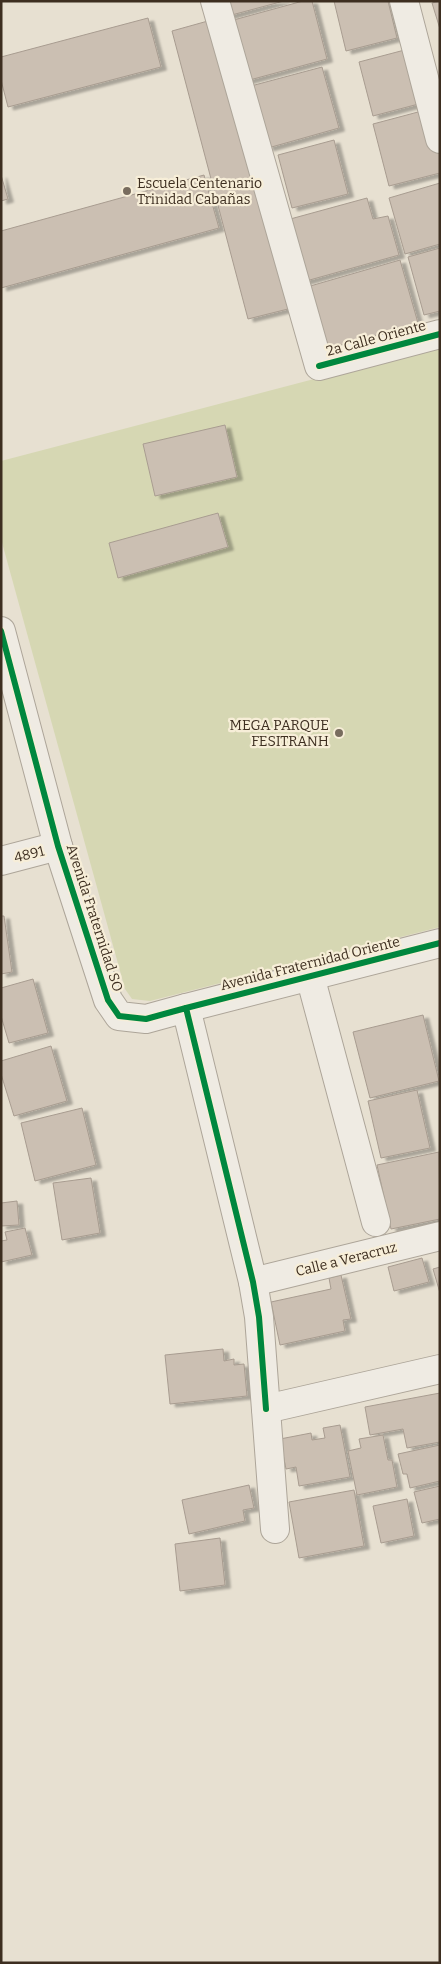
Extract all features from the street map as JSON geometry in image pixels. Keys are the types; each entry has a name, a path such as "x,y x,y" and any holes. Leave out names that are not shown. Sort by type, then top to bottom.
{"street":[{"name":"2a Calle Oriente","path":"215,1 318,366 440,334"},
{"path":"404,1 440,139"},
{"name":"Avenida Fraternidad SO","path":"1,631 58,846 108,1000 120,1016 146,1019 186,1008"},
{"name":"4891","path":"1,861 58,846"},
{"name":"Avenida Fraternidad Oriente","path":"186,1008 440,943"},
{"path":"310,976 376,1222"},
{"path":"186,1008 253,1282 259,1317 275,1529"},
{"name":"Calle a Veracruz","path":"253,1282 440,1236"},
{"path":"266,1409 440,1369"}],"green space":[{"path":"440,346 440,927 150,1001 132,999 125,989 1,539 1,461"}],"building":[{"path":"224,1 284,1 228,16"},
{"path":"303,1 312,1 327,59 246,81 230,21"},
{"path":"334,1 388,1 397,38 346,51"},
{"path":"440,1 440,29 432,3"},
{"path":"148,18 161,67 8,107 1,80 1,57"},
{"path":"215,19 292,308 248,319 172,31"},
{"path":"416,47 430,101 373,116 359,62"},
{"path":"322,67 339,128 268,148 251,86"},
{"path":"433,108 440,133 440,173 389,186 373,124"},
{"path":"334,140 348,194 292,208 278,155"},
{"path":"1,175 8,199 1,201"},
{"path":"204,175 219,228 1,288 1,231"},
{"path":"440,183 440,244 405,254 389,198"},
{"path":"367,198 373,219 388,216 399,255 299,283 283,221"},
{"path":"440,248 440,311 424,315 408,257"},
{"path":"400,260 418,323 318,352 300,289"},
{"path":"225,425 237,477 155,496 143,444"},
{"path":"218,513 228,547 118,578 109,543"},
{"path":"1,916 4,916 12,972 1,974"},
{"path":"33,979 48,1033 9,1043 1,1016 1,988"},
{"path":"423,1015 439,1081 370,1098 353,1032"},
{"path":"51,1046 67,1101 14,1116 1,1074 1,1061"},
{"path":"417,1090 430,1148 381,1158 368,1101"},
{"path":"82,1108 96,1165 35,1181 21,1123"},
{"path":"439,1152 440,1219 391,1229 377,1165"},
{"path":"91,1178 100,1233 62,1240 53,1183"},
{"path":"17,1201 19,1225 1,1226 1,1203"},
{"path":"25,1228 32,1255 1,1262 1,1241 7,1240 5,1232"},
{"path":"422,1258 429,1282 394,1291 388,1267"},
{"path":"440,1267 440,1293 433,1269"},
{"path":"341,1275 351,1319 343,1320 345,1331 280,1345 271,1302 331,1289 329,1278"},
{"path":"223,1349 224,1361 234,1359 234,1365 244,1364 247,1396 170,1404 165,1355"},
{"path":"440,1393 440,1442 407,1448 403,1429 370,1435 365,1407"},
{"path":"340,1425 350,1477 299,1486 296,1467 286,1469 280,1439 311,1433 312,1440 325,1438 323,1428"},
{"path":"383,1435 388,1460 392,1460 397,1487 357,1495 348,1451 361,1448 359,1439"},
{"path":"440,1445 440,1481 410,1488 407,1474 403,1474 398,1454"},
{"path":"249,1485 254,1508 243,1510 245,1521 189,1534 182,1500"},
{"path":"440,1486 440,1519 422,1523 414,1492"},
{"path":"354,1490 364,1546 299,1558 289,1502"},
{"path":"407,1499 414,1536 381,1543 373,1506"},
{"path":"220,1538 225,1585 180,1591 175,1544"}],"cycle path":[{"path":"319,366 440,334"},
{"path":"1,631 58,846 108,1000 119,1016 146,1019 186,1008 253,1282 259,1317 266,1409"},
{"path":"186,1008 440,943"}],"place":[{"name":"Escuela Centenario Trinidad Cabañas","path":"127,191"},
{"name":"MEGA PARQUE FESITRANH","path":"339,733"}]}
